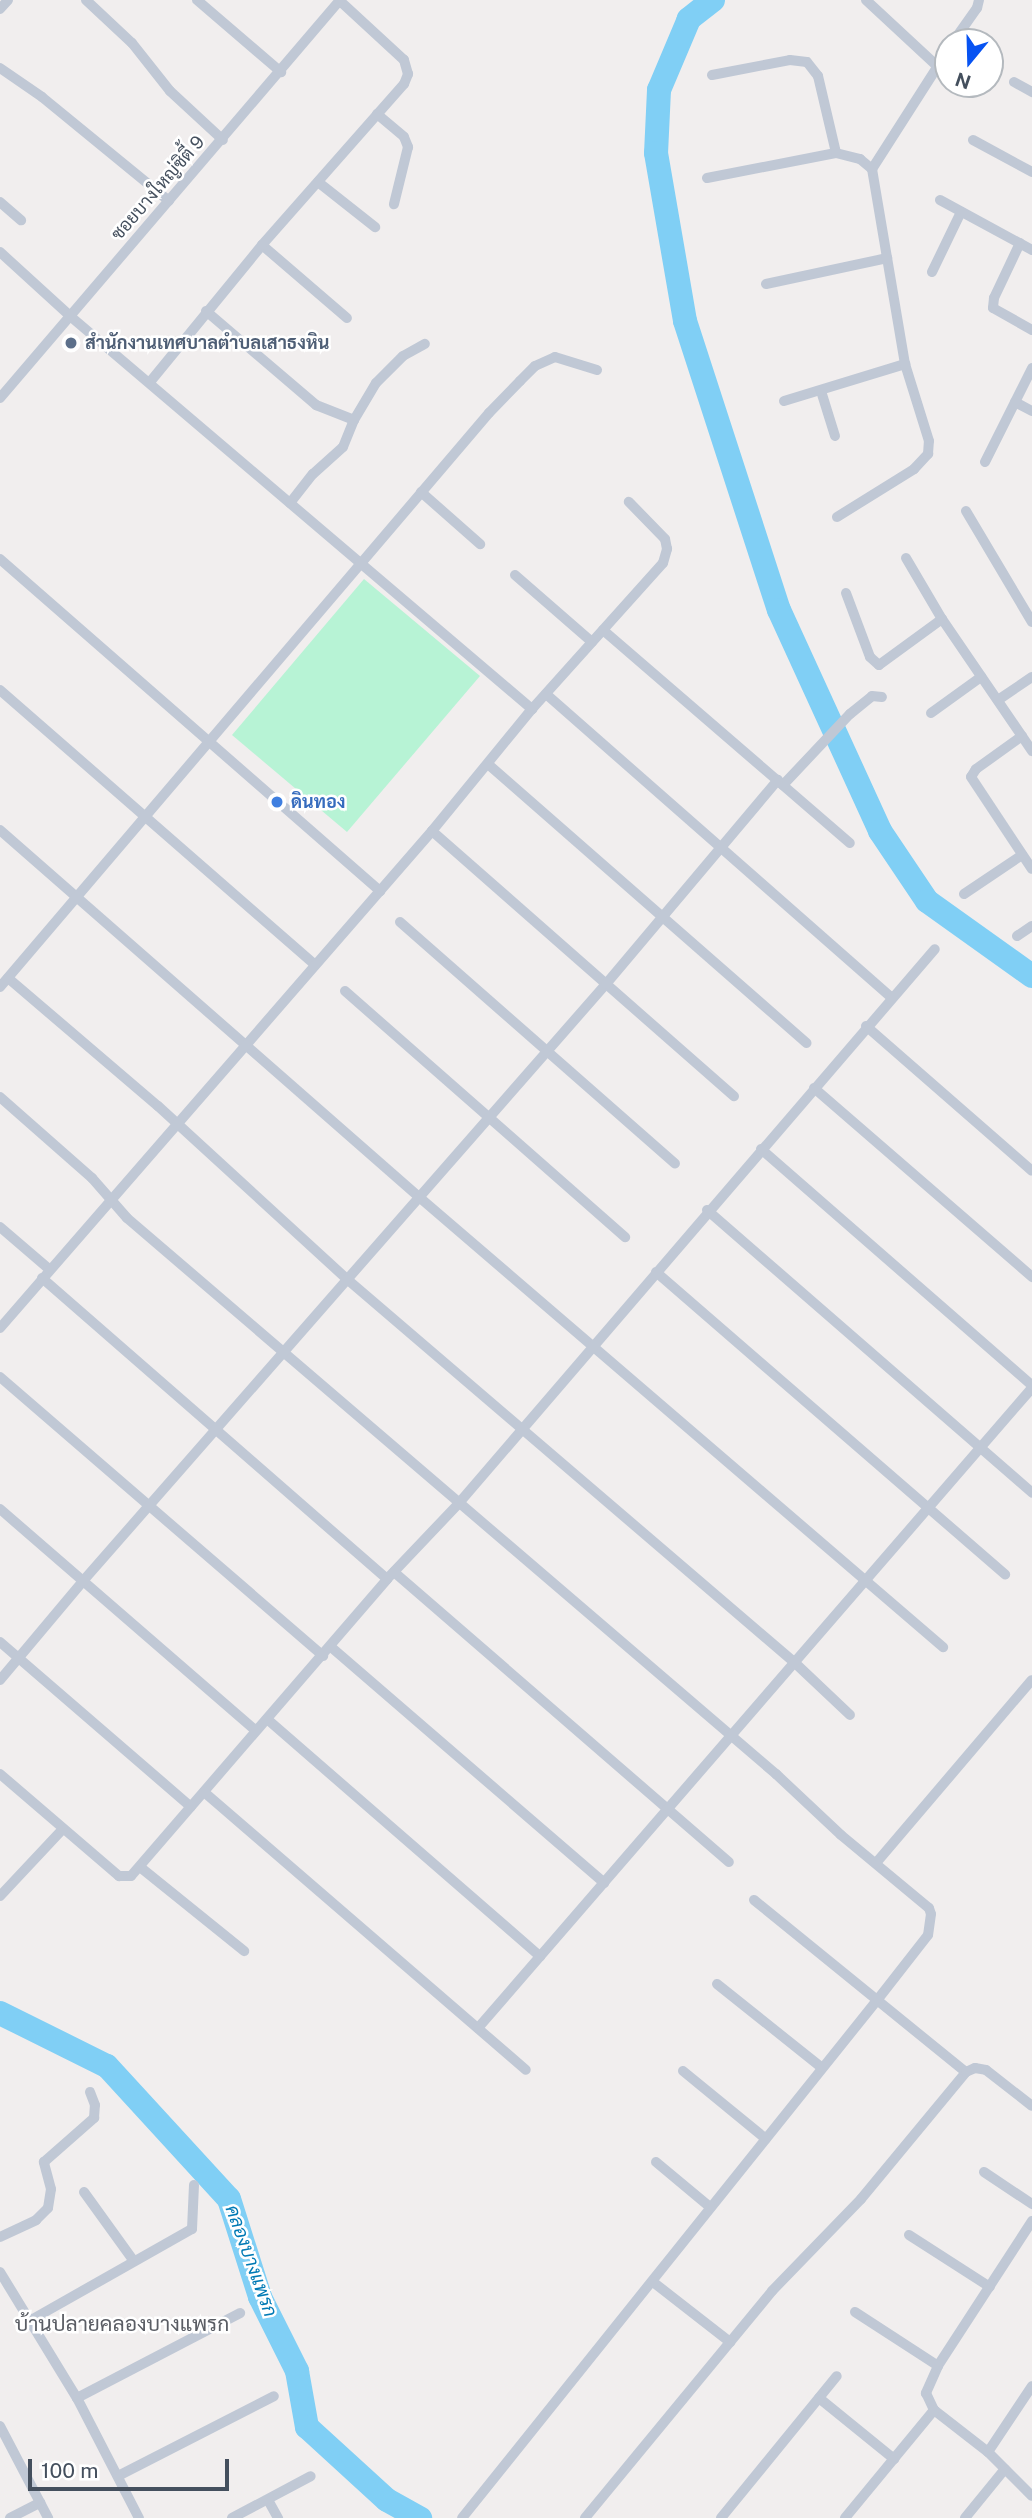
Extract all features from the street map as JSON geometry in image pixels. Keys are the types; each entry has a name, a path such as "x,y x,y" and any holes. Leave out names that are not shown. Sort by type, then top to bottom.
{"street":[{"path":"0,9 8,0"},
{"path":"86,0 132,43 170,92 223,140"},
{"path":"197,0 281,72"},
{"path":"150,382 262,245 404,84 407,68 395,49 340,0"},
{"name":"ซอยบางใหญ่ซิตี้ 9","path":"0,398 340,0"},
{"path":"866,0 934,63"},
{"path":"963,28 977,8 979,0"},
{"path":"712,75 790,60 807,61 818,76 836,153"},
{"path":"0,68 41,97 169,201"},
{"path":"872,169 934,71"},
{"path":"1014,82 1032,92"},
{"path":"377,114 404,137 408,147 394,204"},
{"path":"973,140 1032,172"},
{"path":"707,178 836,153 860,159 872,169 905,364 929,442 928,454 914,468 836,517"},
{"path":"318,182 375,228"},
{"path":"940,200 1032,250"},
{"path":"0,202 21,220"},
{"path":"932,272 961,212"},
{"path":"1020,243 994,298 993,308 1032,330"},
{"path":"262,245 347,318"},
{"path":"0,252 70,316 532,709"},
{"path":"766,284 887,258"},
{"path":"206,311 316,405 354,420"},
{"path":"289,503 313,474 343,447 354,420 382,376 403,356 425,344"},
{"path":"597,370 555,357 536,366 489,413 4,983 176,1124 348,1280 523,1427 794,1662 850,1715"},
{"path":"784,401 905,364"},
{"path":"985,462 1032,368"},
{"path":"821,391 835,436"},
{"path":"1015,402 1032,411"},
{"path":"421,492 480,544"},
{"path":"0,1328 489,765 532,709 666,559 665,539 629,502"},
{"path":"966,511 1032,622"},
{"path":"906,558 942,619 1032,751"},
{"path":"0,559 380,891"},
{"path":"514,575 592,642"},
{"path":"846,593 870,657 878,665 942,619"},
{"path":"603,630 850,844"},
{"path":"931,713 981,677"},
{"path":"998,700 1032,677"},
{"path":"0,690 315,965"},
{"path":"546,695 891,998"},
{"path":"0,1680 83,1581 606,984 721,846 780,782 850,714 872,696 882,698"},
{"path":"1022,736 976,769 971,777 1032,869"},
{"path":"489,765 664,915 807,1043"},
{"path":"0,830 592,1347 943,1647"},
{"path":"432,831 734,1096"},
{"path":"964,894 1022,855"},
{"path":"400,922 675,1164"},
{"path":"1017,936 1032,926"},
{"path":"0,1774 119,1876 127,1878 140,1867 255,1730 459,1503 866,1026 935,949"},
{"path":"345,991 625,1237"},
{"path":"866,1026 1032,1171"},
{"path":"814,1088 1032,1277"},
{"path":"0,1097 92,1178 109,1201 282,1354 929,1908 932,1919 928,1935 462,2518"},
{"path":"478,2028 1032,1386 761,1150"},
{"path":"708,1210 1032,1493"},
{"path":"0,1227 46,1274 216,1431 729,1863"},
{"path":"656,1272 1005,1574"},
{"path":"0,1377 323,1656"},
{"path":"0,1509 255,1730"},
{"path":"0,1642 191,1807"},
{"path":"331,1647 604,1883"},
{"path":"876,1863 1032,1680"},
{"path":"267,1719 540,1956"},
{"path":"204,1792 526,2070"},
{"path":"0,1896 63,1829"},
{"path":"140,1867 244,1951"},
{"path":"754,1900 967,2072"},
{"path":"717,1984 821,2067"},
{"path":"585,2518 772,2291 870,2189 967,2072 975,2068 986,2070 1032,2106"},
{"path":"683,2071 766,2139"},
{"path":"0,2237 36,2220 48,2208 51,2189 44,2162 94,2118 95,2105 90,2092"},
{"path":"656,2162 710,2207"},
{"path":"984,2172 1032,2204"},
{"path":"31,2320 192,2229 194,2185"},
{"path":"84,2192 133,2260"},
{"path":"1032,2221 927,2387 927,2397 934,2410 988,2452 1032,2496"},
{"path":"909,2235 990,2287"},
{"path":"0,2272 77,2398 139,2518"},
{"path":"653,2282 730,2342"},
{"path":"855,2312 938,2367"},
{"path":"77,2398 240,2314"},
{"path":"721,2518 837,2376"},
{"path":"988,2452 1032,2386"},
{"path":"118,2476 274,2396"},
{"path":"819,2398 894,2459"},
{"path":"845,2518 934,2410"},
{"path":"0,2426 47,2518"},
{"path":"965,2518 1005,2469"},
{"path":"232,2518 311,2476"},
{"path":"268,2500 278,2518"},
{"path":"10,2518 40,2503"}],"green space":[{"path":"364,579 480,676 347,832 232,735"}],"waterway":[{"path":"713,0 689,19 659,90 656,153 685,321 779,610 880,831 927,901 1032,976"},
{"name":"คลองบางแพรก","path":"0,2013 107,2066 229,2199 260,2297 297,2371 307,2427 387,2500 420,2518"}],"place":[{"name":"สำนักงานเทศบาลตำบลเสาธงหิน","path":"71,343"},
{"name":"ดินทอง","path":"277,802"}],"district":[{"name":"บ้านปลายคลองบางแพรก","path":"122,2324"}]}
